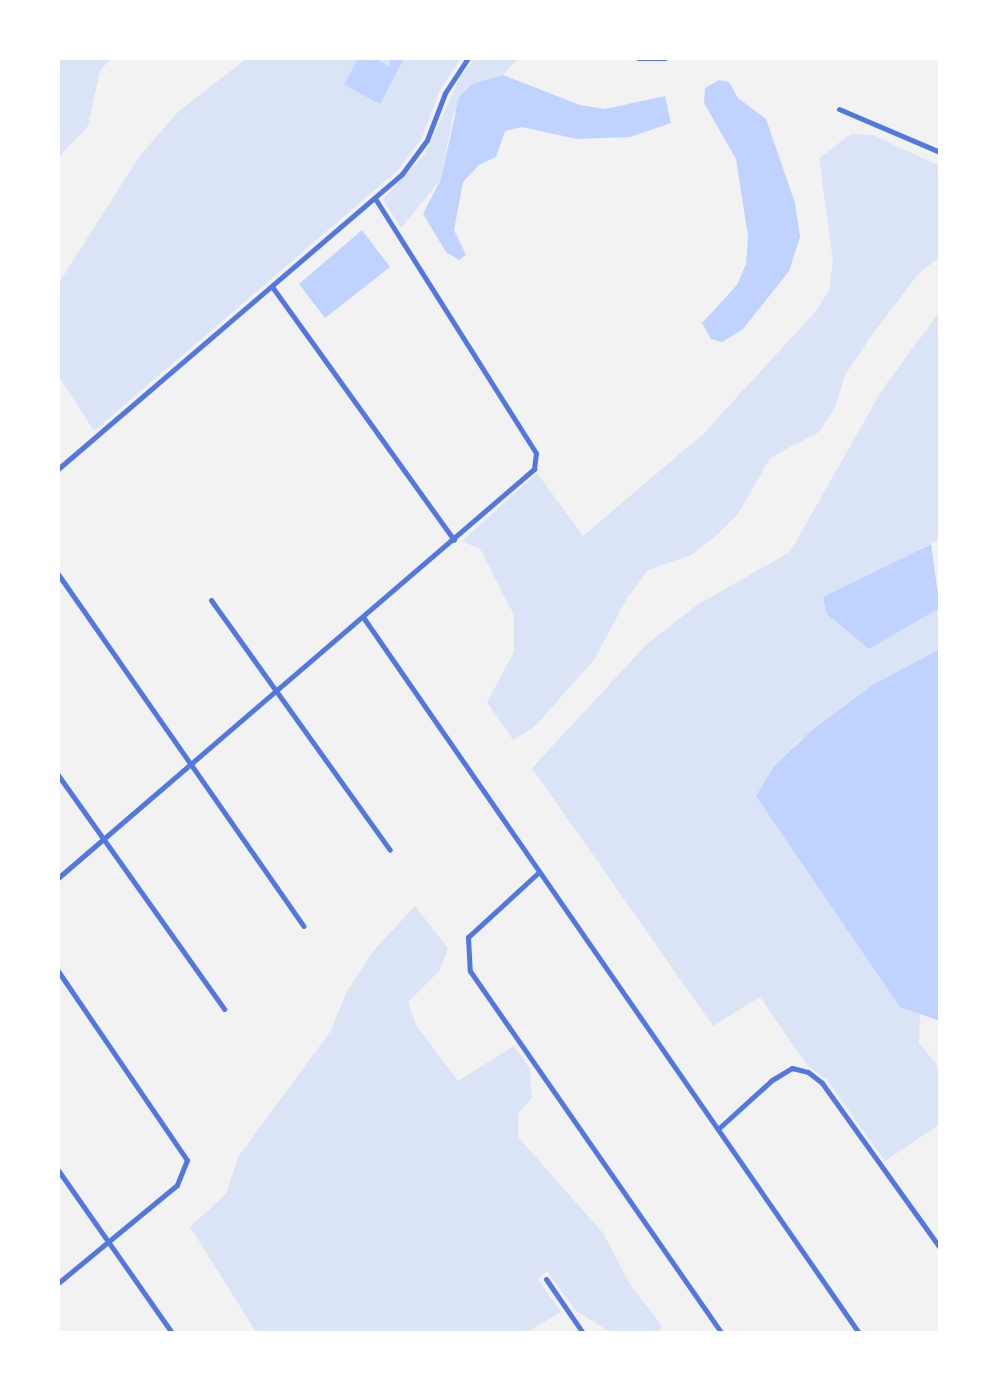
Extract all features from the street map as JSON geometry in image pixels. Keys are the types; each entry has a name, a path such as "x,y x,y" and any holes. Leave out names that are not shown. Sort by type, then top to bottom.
{"street":[{"path":"58,469 375,198 420,152 445,93 468,58"},
{"path":"638,58 665,58"},
{"path":"839,109 940,152"},
{"path":"58,878 454,540 538,460 375,198"},
{"path":"273,288 454,540"},
{"path":"58,574 304,926"},
{"path":"211,600 390,850"},
{"path":"363,617 859,1333"},
{"path":"58,775 224,1009"},
{"path":"539,872 468,937 470,971 722,1333"},
{"path":"58,971 185,1154 187,1169 177,1185 58,1283"},
{"path":"718,1129 772,1080 792,1068 808,1072 822,1083 940,1248"},
{"path":"58,1170 172,1333"},
{"path":"546,1279 583,1333"}],"shaded area":[{"path":"58,58 112,58 100,70 88,126 58,158"},
{"path":"247,58 461,58 439,92 422,138 398,170 94,431 58,375 58,284 141,154 178,112"},
{"path":"475,58 519,58 503,75 472,84 453,115 441,179 401,228 383,199 425,154 460,77"},
{"path":"851,134 873,135 940,166 940,257 919,273 872,335 845,375 835,408 819,432 770,458 738,514 717,535 691,555 648,570 627,598 594,660 534,727 513,740 487,702 514,652 514,615 480,549 462,541 537,473 583,536 703,434 816,311 829,290 833,261 819,158"},
{"path":"940,311 940,539 823,597 828,614 869,649 940,608 940,649 874,684 798,742 774,766 900,1006 920,1014 919,1043 940,1069 940,1124 885,1161 827,1080 807,1065 760,997 713,1026 532,768 646,645 697,605 790,552 882,390"},
{"path":"415,906 448,948 440,970 408,1002 416,1025 458,1081 514,1046 530,1069 532,1098 518,1114 518,1137 603,1233 631,1286 662,1326 659,1333 611,1333 575,1310 547,1271 538,1279 561,1312 525,1333 257,1333 190,1227 226,1194 238,1157 330,1032 347,991 374,950"}],"water":[{"path":"358,58 374,58 390,67 390,58 404,58 380,104 344,85"},
{"path":"503,75 580,105 605,109 665,96 671,123 630,137 577,139 522,127 505,131 496,157 479,165 463,182 454,230 466,255 459,260 446,252 423,214 441,179 459,97 472,84"},
{"path":"719,80 729,82 738,98 766,119 795,203 800,237 789,271 742,330 722,342 711,339 702,323 737,285 746,264 748,236 736,159 704,103 705,88"},
{"path":"362,230 390,267 325,318 299,284"},
{"path":"931,544 940,608 869,649 827,614 823,597"},
{"path":"940,649 940,1021 900,1007 756,796 774,766 811,731 874,684"}]}
